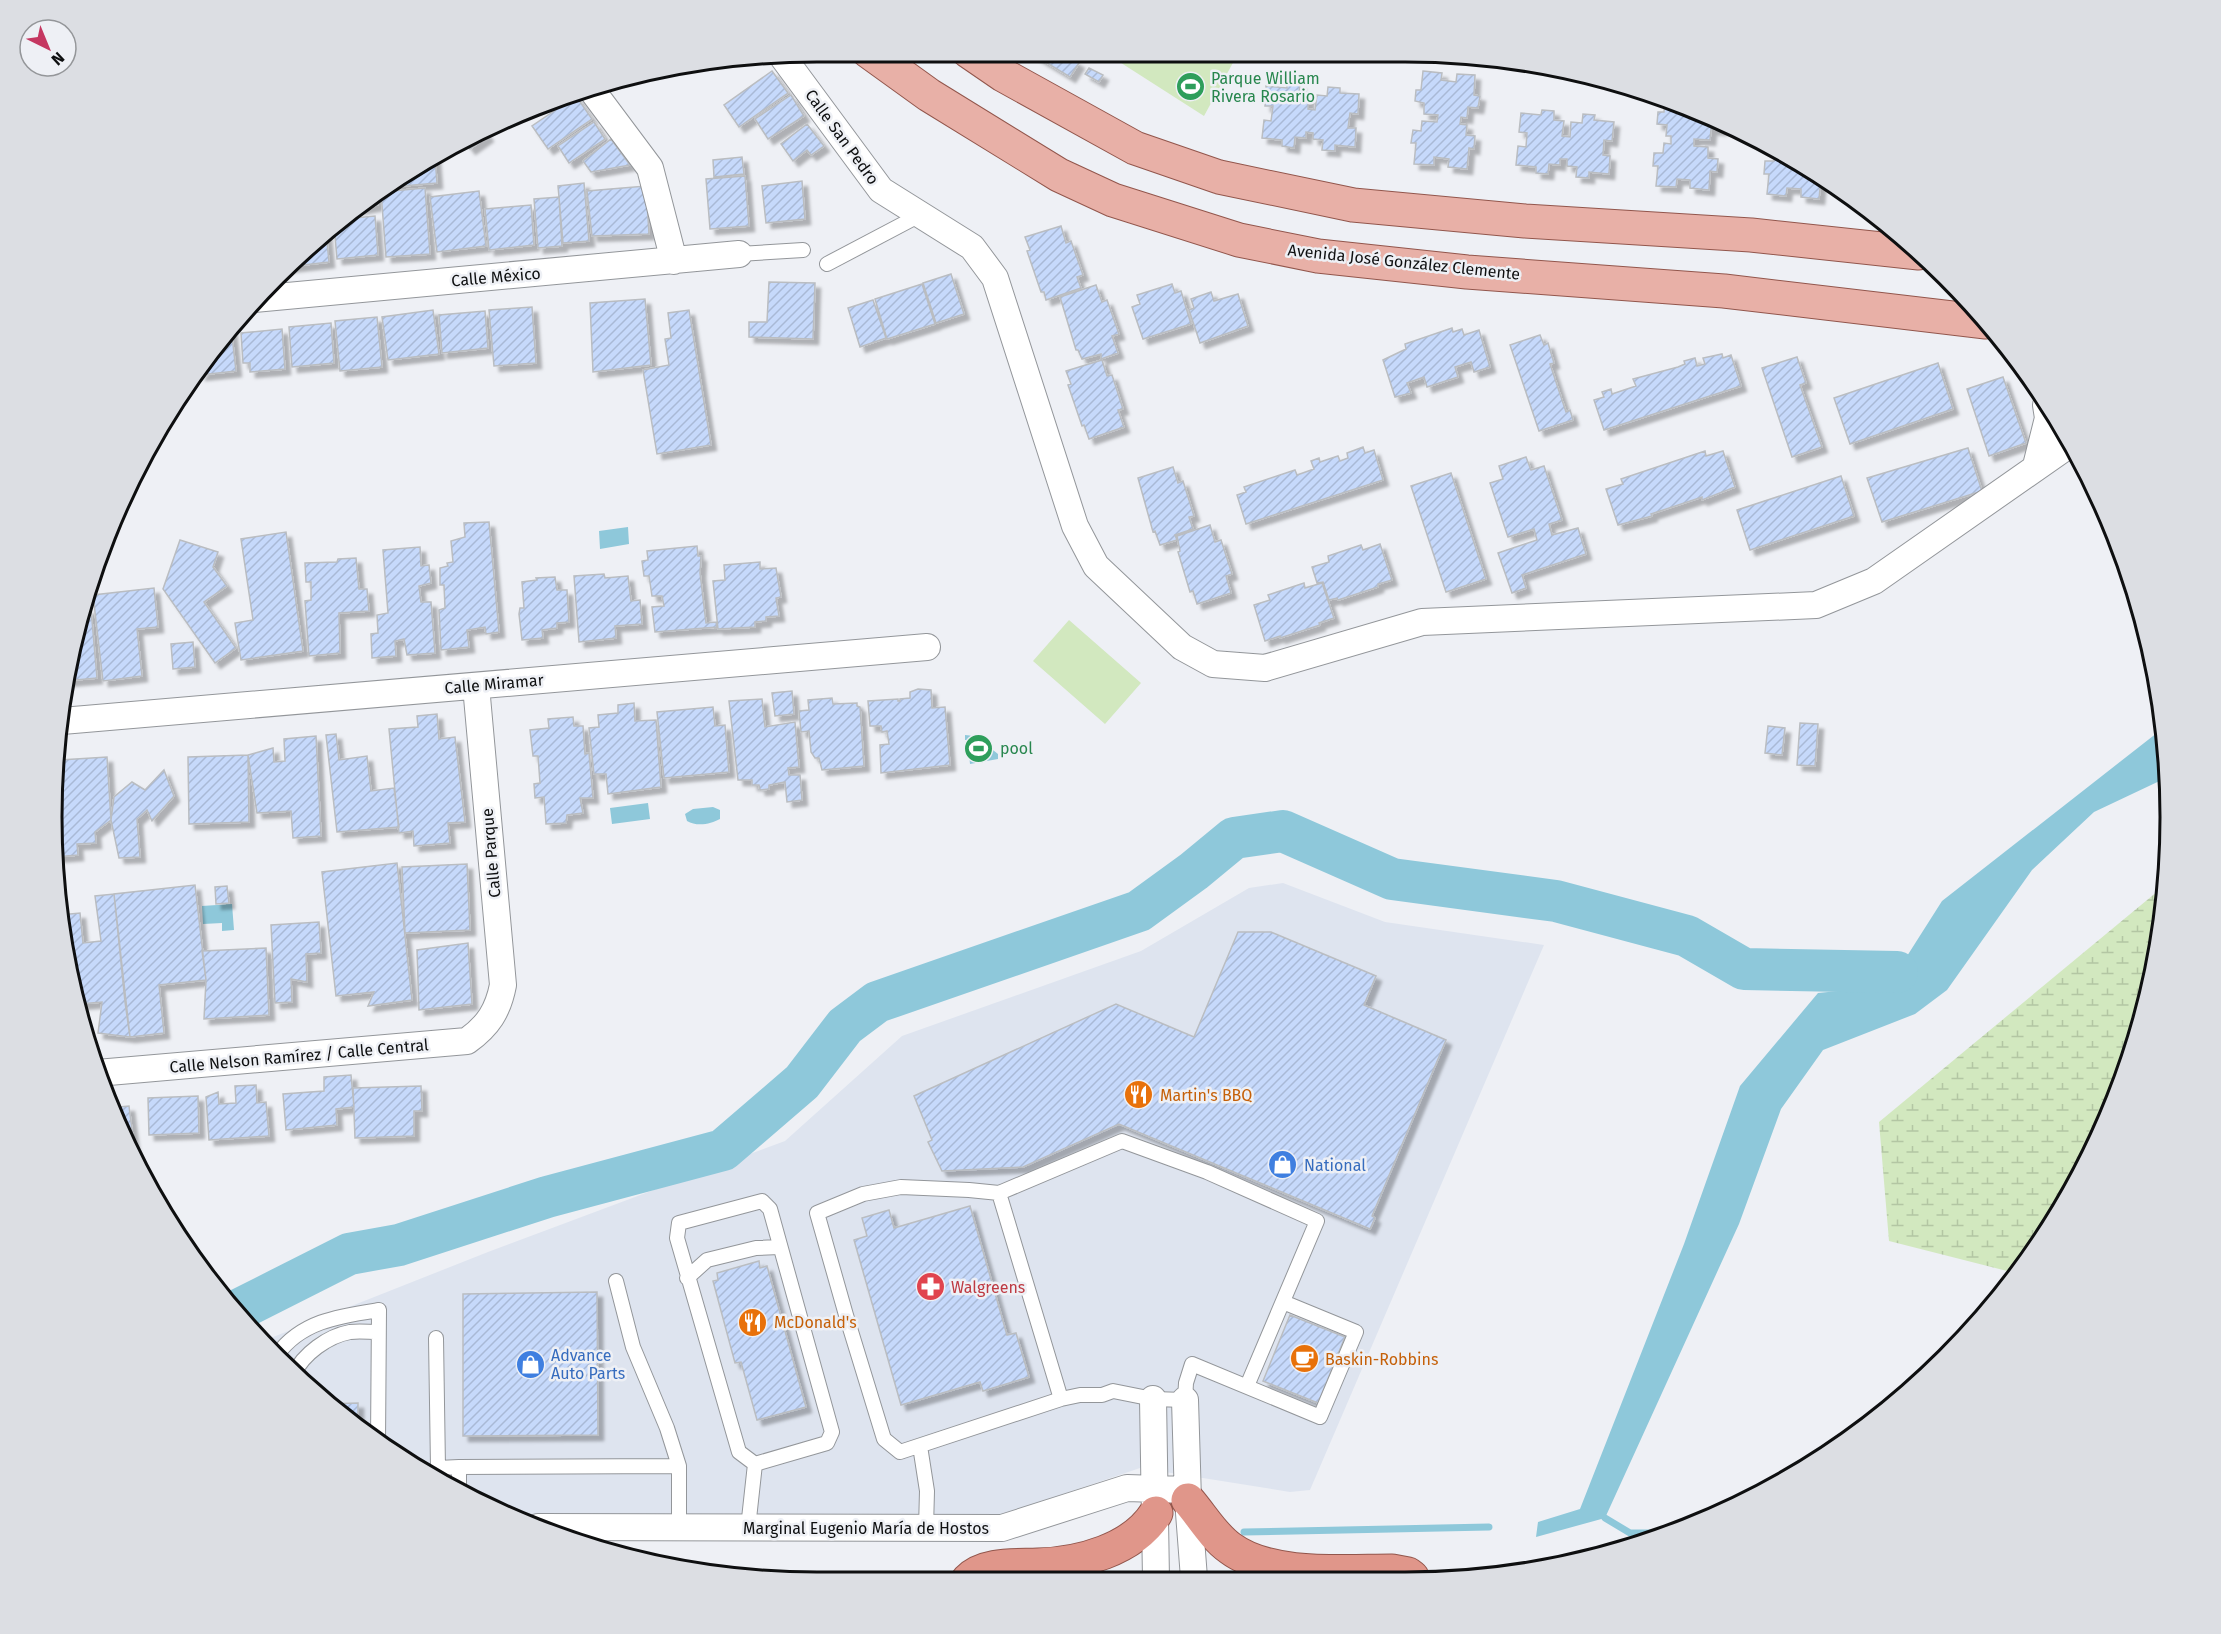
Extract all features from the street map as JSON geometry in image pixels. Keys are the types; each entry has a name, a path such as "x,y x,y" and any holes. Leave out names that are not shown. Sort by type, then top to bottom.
{"highway":[{"path":"1187,1495 1217,1536 1231,1549 1250,1559 1284,1568 1397,1572"},
{"path":"979,1572 1013,1565 1066,1563 1117,1547 1147,1527 1155,1501"}],"main road":[{"name":"Avenida José González Clemente","path":"883,62 929,95 1059,175 1113,200 1239,240 1318,256 1467,272 1724,291 1973,320"},
{"path":"984,62 1003,75 1135,148 1219,177 1353,205 1525,221 1750,235 1905,251"}],"street":[{"name":"Calle San Pedro","path":"787,63 880,190 920,215"},
{"path":"596,95 650,168 675,261"},
{"path":"920,215 972,247 995,278 1075,526 1096,566 1182,647 1213,664 1265,668 1422,622 1816,605 1874,581 2063,448"},
{"name":"Calle México","path":"269,298 739,254"},
{"path":"2036,466 2047,421"},
{"name":"Calle Miramar","path":"68,721 927,647"},
{"name":"Calle Parque","path":"476,686 503,985 500,1001 492,1018"},
{"name":"Calle Nelson Ramírez / Calle Central","path":"107,1072 467,1041 492,1018"},
{"path":"1153,1400 1156,1572"},
{"path":"1185,1400 1187,1495 1193,1572"},
{"name":"Marginal Eugenio María de Hostos","path":"561,1527 1002,1528 1127,1488 1155,1501 1187,1495"}],"lane":[{"path":"827,264 920,215"},
{"path":"739,254 803,250"},
{"path":"1247,1386 1317,1221 1147,1149 1122,1141 999,1193 901,1187 863,1194 817,1213 884,1439 900,1452 1023,1410 1080,1395 1102,1395 1113,1391 1153,1400 1185,1400 1186,1383 1192,1364 1320,1417 1356,1332 1283,1302"},
{"path":"999,1193 1061,1399"},
{"path":"762,1201 770,1209 832,1432 827,1443 755,1464 739,1452 677,1238 679,1223 762,1201"},
{"path":"687,1278 707,1260 756,1248 779,1247"},
{"path":"616,1281 633,1347 667,1428 679,1466 679,1528"},
{"path":"282,1350 311,1325 335,1317 379,1310 378,1431"},
{"path":"298,1365 323,1343 349,1332 378,1332"},
{"path":"436,1338 438,1468 679,1466"},
{"path":"920,1446 927,1491 926,1528"},
{"path":"748,1528 755,1464"},
{"path":"459,1467 459,1482"}],"shaded area":[{"path":"1283,883 1385,922 1544,945 1310,1490 1290,1492 1140,1468 995,1517 559,1527 483,1495 397,1445 319,1385 271,1338 488,1252 785,1141 902,1036 1141,951 1249,888"}],"green space":[{"name":"Parque William Rivera Rosario","path":"1120,62 1233,62 1204,116"},
{"path":"1069,620 1141,683 1105,724 1033,661"},
{"path":"2155,893 2145,964 2134,1013 2102,1106 2082,1151 2058,1195 2007,1271 1889,1241 1879,1122"}],"water":[{"path":"628,527 629,544 600,549 599,531"},
{"name":"pool","path":"965,735 983,742 998,754 998,759 970,764 968,744 971,744 971,740 965,740"},
{"path":"2155,735 2159,781 2094,812 2032,870 1947,990 1915,1014 1823,1050 1781,1109 1739,1224 1605,1518 1536,1537 1538,1522 1580,1509 1684,1244 1740,1086 1818,993 1888,986 1942,901"},
{"path":"648,803 650,819 612,824 610,808"},
{"path":"713,807 720,810 720,819 704,824 687,821 685,814 693,809"},
{"path":"232,904 234,930 222,931 222,923 203,924 202,906"}],"building":[{"path":"1045,62 1079,63 1070,77"},
{"path":"1089,68 1103,75 1099,82 1085,74"},
{"path":"772,71 788,93 739,127 724,105"},
{"path":"1423,71 1442,73 1441,80 1456,82 1457,74 1475,75 1474,95 1480,96 1478,108 1468,107 1467,118 1461,117 1460,124 1467,125 1466,135 1475,136 1474,149 1469,148 1467,169 1448,167 1449,159 1434,157 1434,165 1414,164 1416,143 1411,143 1413,130 1421,131 1422,121 1437,122 1438,115 1424,114 1424,103 1415,101 1416,90 1421,90"},
{"path":"1287,83 1300,84 1299,93 1309,94 1308,109 1315,110 1317,95 1327,96 1328,87 1340,88 1340,93 1359,94 1358,114 1350,113 1348,128 1356,128 1355,147 1335,145 1335,151 1322,150 1323,140 1313,139 1313,133 1306,132 1306,138 1295,137 1294,148 1282,146 1282,140 1262,138 1264,120 1271,121 1273,106 1265,106 1266,86 1287,88"},
{"path":"791,95 804,116 768,139 755,119"},
{"path":"579,100 592,119 548,149 532,126 559,107"},
{"path":"1664,108 1717,130 1711,129 1710,140 1694,139 1694,146 1708,147 1708,158 1718,159 1717,172 1710,171 1709,190 1690,188 1690,180 1677,179 1676,187 1656,186 1658,166 1653,166 1654,153 1663,153 1664,143 1671,144 1671,136 1666,136 1667,125 1657,124 1658,112 1664,112"},
{"path":"1542,110 1554,111 1554,120 1564,121 1562,136 1570,137 1571,122 1582,123 1583,114 1595,115 1594,120 1614,122 1612,141 1604,140 1603,155 1610,156 1609,174 1589,172 1589,178 1576,177 1577,167 1567,166 1567,159 1560,159 1560,165 1549,164 1548,174 1536,173 1536,167 1516,165 1518,146 1526,147 1527,133 1519,132 1521,113 1541,115"},
{"path":"594,122 605,139 569,163 558,146"},
{"path":"807,124 824,146 811,155 807,150 793,161 781,144"},
{"path":"485,138 470,149 468,147"},
{"path":"611,139 630,165 591,172 583,161"},
{"path":"742,157 744,174 714,177 713,160"},
{"path":"1774,159 1820,187 1819,199 1801,197 1801,189 1787,188 1786,196 1767,194 1769,174 1764,174 1765,161 1774,161"},
{"path":"436,165 437,183 402,186"},
{"path":"745,176 749,226 710,229 706,179"},
{"path":"802,181 805,219 766,223 762,186"},
{"path":"584,183 589,241 563,243 558,186"},
{"path":"646,186 649,234 592,236 587,191"},
{"path":"425,188 430,254 386,257 382,200 395,191"},
{"path":"479,191 486,246 437,252 430,197"},
{"path":"559,197 562,246 538,248 534,199"},
{"path":"531,205 534,245 489,250 485,209"},
{"path":"375,216 378,255 337,259 335,236 357,218"},
{"path":"1061,226 1066,243 1071,241 1083,275 1077,277 1081,288 1046,300 1027,251 1030,250 1025,237"},
{"path":"327,242 329,262 302,265"},
{"path":"951,274 964,314 936,323 923,283"},
{"path":"769,282 815,283 813,339 749,337 749,322 767,322"},
{"path":"922,284 935,324 887,339 875,299"},
{"path":"1172,284 1175,293 1181,291 1191,324 1143,339 1132,307 1140,304 1137,295"},
{"path":"1096,285 1102,302 1107,300 1119,334 1112,336 1118,353 1101,359 1101,354 1082,359 1076,350 1060,297"},
{"path":"1211,292 1214,301 1238,294 1248,326 1200,343 1189,310 1194,308 1191,299"},
{"path":"645,299 651,365 593,372 590,303"},
{"path":"873,300 886,338 860,347 848,308"},
{"path":"532,307 536,363 494,366 489,310"},
{"path":"433,310 439,354 388,360 382,317"},
{"path":"689,310 711,445 657,454 643,370 669,365 665,339 671,338 668,313"},
{"path":"485,311 488,348 442,353 439,315"},
{"path":"377,317 382,367 340,371 335,321"},
{"path":"331,323 334,363 292,367 289,327"},
{"path":"1452,328 1453,332 1462,329 1464,335 1479,330 1490,367 1474,372 1471,362 1455,367 1458,377 1427,387 1424,377 1407,383 1411,393 1395,397 1383,360 1406,349 1405,344"},
{"path":"282,329 285,369 250,372 250,363 243,363 241,333"},
{"path":"1540,335 1544,345 1548,343 1554,363 1550,364 1566,412 1570,410 1573,420 1539,431 1510,345"},
{"path":"232,339 236,371 205,374"},
{"path":"1722,354 1723,358 1731,355 1741,386 1604,430 1594,400 1604,397 1602,392 1611,389 1612,394 1636,386 1633,379 1678,367 1685,364 1684,361 1695,358 1697,366 1705,364 1703,358"},
{"path":"1797,357 1806,383 1800,385 1822,447 1792,457 1762,368"},
{"path":"1102,360 1107,376 1112,375 1123,409 1118,410 1124,427 1089,439 1084,425 1082,426 1068,385 1071,384 1066,371"},
{"path":"1938,363 1953,409 1850,444 1834,398"},
{"path":"2003,377 2026,443 1989,456 1967,389"},
{"path":"1363,447 1365,453 1374,450 1383,480 1246,524 1237,495 1246,492 1244,487 1295,470 1297,475 1314,469 1311,461 1319,458 1320,462 1338,456 1340,461 1348,458 1347,453"},
{"path":"1968,448 1982,491 1882,522 1867,478"},
{"path":"1705,451 1706,456 1723,451 1735,487 1702,500 1702,497 1651,514 1652,516 1618,525 1606,489 1623,484 1621,479"},
{"path":"1526,457 1531,470 1544,466 1562,520 1549,524 1552,535 1578,528 1586,554 1522,575 1526,588 1512,593 1498,553 1537,540 1534,529 1508,537 1490,483 1503,479 1499,466"},
{"path":"1173,467 1178,483 1183,481 1194,516 1189,517 1193,529 1175,535 1177,540 1160,545 1155,531 1153,532 1138,478"},
{"path":"1451,473 1486,579 1446,592 1411,486"},
{"path":"1841,476 1854,516 1750,550 1737,510"},
{"path":"489,522 499,632 486,634 485,627 467,630 469,647 441,650 439,610 445,608 444,585 440,585 440,568 453,562 451,541 465,537 464,523"},
{"path":"1210,525 1215,542 1221,540 1232,574 1226,576 1231,593 1197,604 1193,591 1190,592 1178,552 1180,551 1177,536"},
{"path":"286,532 303,651 241,660 235,623 253,620 241,539"},
{"path":"180,540 218,552 213,567 227,586 204,602 236,648 215,663 163,589"},
{"path":"1380,544 1392,580 1338,600 1337,598 1329,600 1323,582 1317,583 1312,567 1329,562 1328,556 1361,545 1363,550"},
{"path":"697,546 698,556 701,556 700,573 706,623 716,622 717,627 655,632 652,607 664,606 662,596 652,596 649,576 644,576 642,561 648,560 647,551"},
{"path":"420,547 421,566 429,565 431,583 419,586 421,602 431,602 435,653 407,655 404,639 395,641 396,656 372,658 371,634 378,633 377,615 388,613 383,550"},
{"path":"356,558 359,589 367,589 369,611 339,613 340,653 309,656 305,601 311,600 311,582 306,582 305,563 337,562 338,559"},
{"path":"760,562 760,569 776,568 781,597 776,598 779,616 766,617 766,621 755,622 755,627 718,629 713,581 725,580 724,565"},
{"path":"604,574 605,578 628,576 631,601 640,600 642,624 615,626 616,638 579,642 574,576"},
{"path":"555,577 557,590 567,590 569,622 557,623 557,628 542,630 543,638 522,640 519,614 520,608 524,608 522,582 537,580 536,578"},
{"path":"1304,583 1305,588 1322,583 1334,618 1319,623 1320,625 1265,641 1254,605 1270,600 1268,595"},
{"path":"154,588 158,627 137,629 142,676 103,681 94,600 95,595"},
{"path":"91,609 91,609 97,678 74,680"},
{"path":"193,642 195,667 173,669 171,644"},
{"path":"918,689 931,690 932,708 945,707 950,765 881,773 880,745 889,744 887,731 882,732 881,726 870,726 868,701 898,699 900,701 900,699 910,698 910,692"},
{"path":"792,691 794,714 775,716 772,693"},
{"path":"832,698 833,704 857,703 860,707 864,766 822,770 819,758 815,758 811,752 809,731 801,732 799,711 809,710 808,700"},
{"path":"762,699 765,727 795,722 799,767 788,768 789,775 800,775 802,800 787,802 785,782 769,785 769,789 760,790 759,785 752,785 752,780 738,780 729,701"},
{"path":"634,703 635,721 656,720 661,787 608,794 606,774 594,774 589,728 599,727 598,715 618,713 618,705"},
{"path":"713,707 715,726 725,725 729,772 664,778 657,712"},
{"path":"437,714 439,739 455,737 465,822 448,823 450,843 414,846 413,831 399,833 389,729 418,727 417,716"},
{"path":"573,717 574,726 583,726 585,754 589,753 593,798 580,798 583,813 567,815 566,823 546,824 544,797 535,798 534,784 540,783 538,756 533,756 530,730 549,728 548,719"},
{"path":"1800,723 1818,724 1815,766 1797,765"},
{"path":"1768,726 1785,728 1782,755 1765,753"},
{"path":"336,734 339,760 367,756 371,791 394,788 399,827 337,832 326,735"},
{"path":"316,736 321,836 293,838 291,811 257,813 248,755 273,748 274,762 285,761 284,739"},
{"path":"248,755 249,822 189,824 188,757"},
{"path":"107,757 111,820 95,832 96,843 77,844 78,855 63,856 62,817 64,760"},
{"path":"164,770 174,796 152,821 147,810 137,819 140,857 119,858 111,820 114,797 132,782 145,790"},
{"path":"397,863 412,1000 368,1006 374,992 336,996 322,872"},
{"path":"467,864 470,930 405,933 402,867"},
{"path":"195,885 206,980 159,985 164,1033 130,1037 114,894"},
{"path":"227,886 229,903 216,904 215,887"},
{"path":"114,894 130,1037 98,1033 102,1002 85,1003 68,914 80,913 83,943 101,941 95,896"},
{"path":"319,922 321,953 306,954 307,982 291,979 292,1002 275,1003 271,925"},
{"path":"1238,932 1271,932 1376,976 1364,1005 1446,1040 1372,1216 1375,1218 1370,1229 1119,1124 1023,1167 942,1171 928,1142 932,1140 914,1096 1116,1004 1194,1037"},
{"path":"468,943 472,1004 419,1010 417,950"},
{"path":"266,948 269,1015 204,1019 206,980 202,951"},
{"path":"351,1075 354,1107 336,1109 337,1125 286,1130 283,1094 324,1091 324,1077"},
{"path":"256,1085 257,1103 266,1102 269,1136 209,1140 206,1097 218,1092 219,1104 236,1103 235,1086"},
{"path":"421,1086 422,1111 414,1111 414,1136 355,1138 353,1088"},
{"path":"198,1096 199,1133 149,1135 148,1098"},
{"path":"129,1106 133,1137 119,1107"},
{"name":"Walgreens","path":"970,1206 1007,1335 1016,1333 1029,1377 983,1391 980,1382 901,1405 854,1240 867,1236 862,1218 889,1210 894,1228"},
{"name":"McDonald's","path":"759,1261 760,1268 767,1266 806,1407 757,1420 741,1362 735,1363 713,1281 718,1280 717,1273"},
{"name":"Advance Auto Parts","path":"597,1292 598,1435 463,1436 463,1294"},
{"name":"Baskin-Robbins","path":"1290,1315 1345,1337 1318,1403 1263,1381"},
{"path":"358,1403 358,1417 357,1416 342,1404"}],"waterway":[{"path":"243,1308 349,1254 399,1245 547,1197 723,1150 802,1082 845,1026 877,1002 1139,911 1234,838 1283,831 1392,879 1556,901 1687,936 1744,969 1897,972"},
{"path":"1605,1518 1630,1533 1644,1533"},
{"path":"1244,1532 1489,1527"}],"place":[{"name":"Parque William Rivera Rosario","path":"1190,87"},
{"name":"pool","path":"979,748"},
{"name":"Martin's BBQ","path":"1139,1095"},
{"name":"National","path":"1283,1165"},
{"name":"Walgreens","path":"930,1287"},
{"name":"McDonald's","path":"753,1322"},
{"name":"Baskin-Robbins","path":"1304,1359"},
{"name":"Advance Auto Parts","path":"530,1364"}]}
